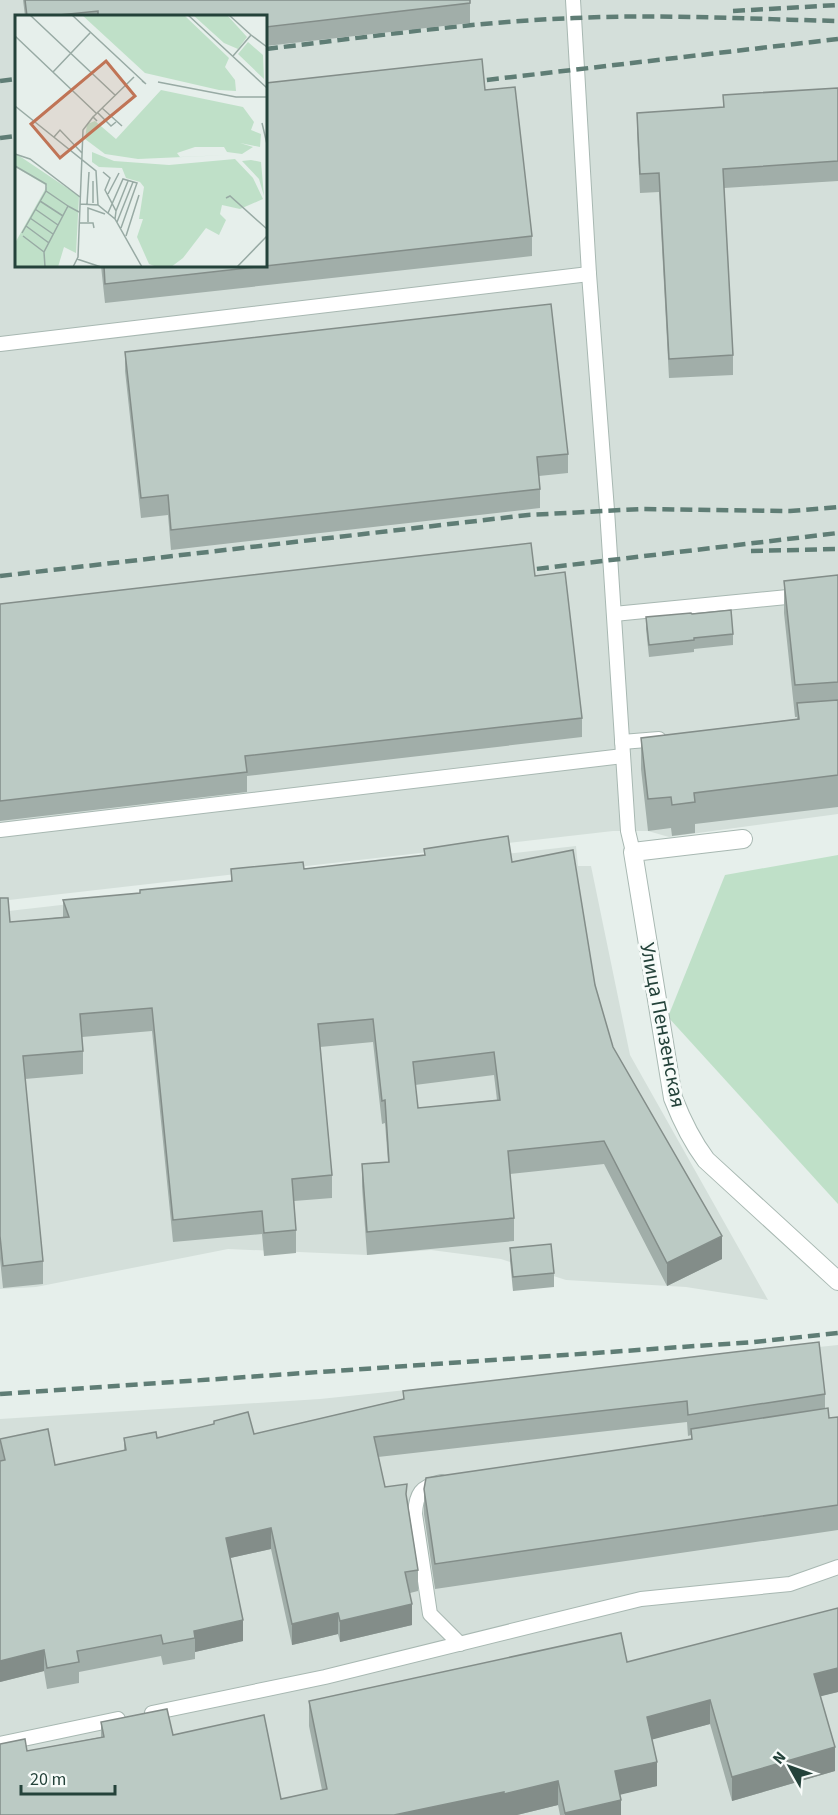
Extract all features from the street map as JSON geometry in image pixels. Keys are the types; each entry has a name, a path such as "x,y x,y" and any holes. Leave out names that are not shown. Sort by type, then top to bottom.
{"street":[{"path":"633,852 743,839"},
{"name":"Улица Пензенская","path":"633,852 673,1098 682,1121 692,1141 706,1160 838,1281"}],"lane":[{"path":"573,0 589,274 628,831 633,852"},
{"path":"0,344 589,274"},
{"path":"614,614 838,591"},
{"path":"0,830 623,749 668,738"},
{"path":"449,1481 423,1489 416,1500 415,1514 430,1614 460,1644"},
{"path":"0,1744 325,1677 641,1599 790,1584 838,1567"}],"shaded area":[{"path":"0,0 838,0 838,814 669,837 648,831 613,831 0,901"},
{"path":"576,846 578,866 591,866 630,1055 768,1300 686,1287 566,1280 501,1259 431,1250 367,1255 228,1249 36,1287 0,1289 0,912"},
{"path":"838,1345 838,1815 0,1815 0,1419 320,1399"}],"green space":[{"path":"838,855 838,1204 668,1017 725,875"}],"building":[{"path":"25,0 470,0 470,3 267,27 267,15 98,15 98,11 27,15"},
{"path":"482,59 485,90 515,87 532,236 267,266 267,83"},
{"path":"838,88 838,161 723,169 733,355 669,359 659,173 640,174 637,113 724,107 723,95"},
{"path":"104,267 256,267 105,284"},
{"path":"551,304 568,454 537,457 540,489 171,530 168,495 141,498 125,352"},
{"path":"531,543 535,576 565,572 582,718 245,756 247,772 0,801 0,604"},
{"path":"838,575 838,682 795,685 784,581"},
{"path":"731,610 733,634 649,645 646,617"},
{"path":"838,700 838,775 694,793 695,802 672,805 671,797 648,799 641,738 799,719 797,703"},
{"path":"508,836 512,862 573,850 595,985 613,1047 722,1236 667,1263 604,1141 508,1151 514,1218 367,1232 362,1164 389,1162 385,1100 382,1101 373,1019 318,1024 332,1175 292,1179 296,1230 264,1233 262,1211 173,1220 152,1008 80,1014 83,1051 23,1056 43,1261 3,1266 0,1236 0,898 8,898 10,922 69,917 63,900 232,881 231,869 303,862 304,869 425,855 424,849","holes":["494,1052 500,1100 418,1108 413,1062"]},
{"path":"551,1244 554,1273 513,1277 510,1248"},
{"path":"819,1342 825,1394 688,1415 687,1401 374,1437 385,1487 407,1484 406,1494 418,1570 405,1572 412,1604 340,1621 338,1613 292,1624 271,1528 226,1538 243,1620 194,1631 195,1638 163,1644 161,1635 77,1651 79,1662 47,1668 44,1650 0,1661 0,1461 5,1460 0,1439 48,1429 55,1465 126,1450 124,1438 156,1432 157,1438 214,1424 214,1421 248,1412 254,1434 404,1399 403,1391"},
{"path":"828,1408 829,1418 838,1417 838,1505 435,1564 424,1489 426,1478 692,1439 691,1429"},
{"path":"838,1608 838,1668 814,1674 835,1747 732,1777 710,1700 647,1717 657,1762 615,1771 621,1800 565,1813 558,1781 394,1815 0,1815 0,1744 25,1739 27,1751 104,1737 101,1722 167,1709 173,1735 264,1715 281,1799 327,1789 309,1701 621,1633 627,1662"}],"railway":[{"path":"733,11 838,5"},
{"path":"267,49 458,26 574,18 673,17 838,21"},
{"path":"469,82 838,39"},
{"path":"0,81 15,79"},
{"path":"0,138 15,136"},
{"path":"0,576 528,515 641,509 790,511 838,507"},
{"path":"519,571 838,533"},
{"path":"751,551 838,549"},
{"path":"0,1394 754,1342 838,1333"}]}
